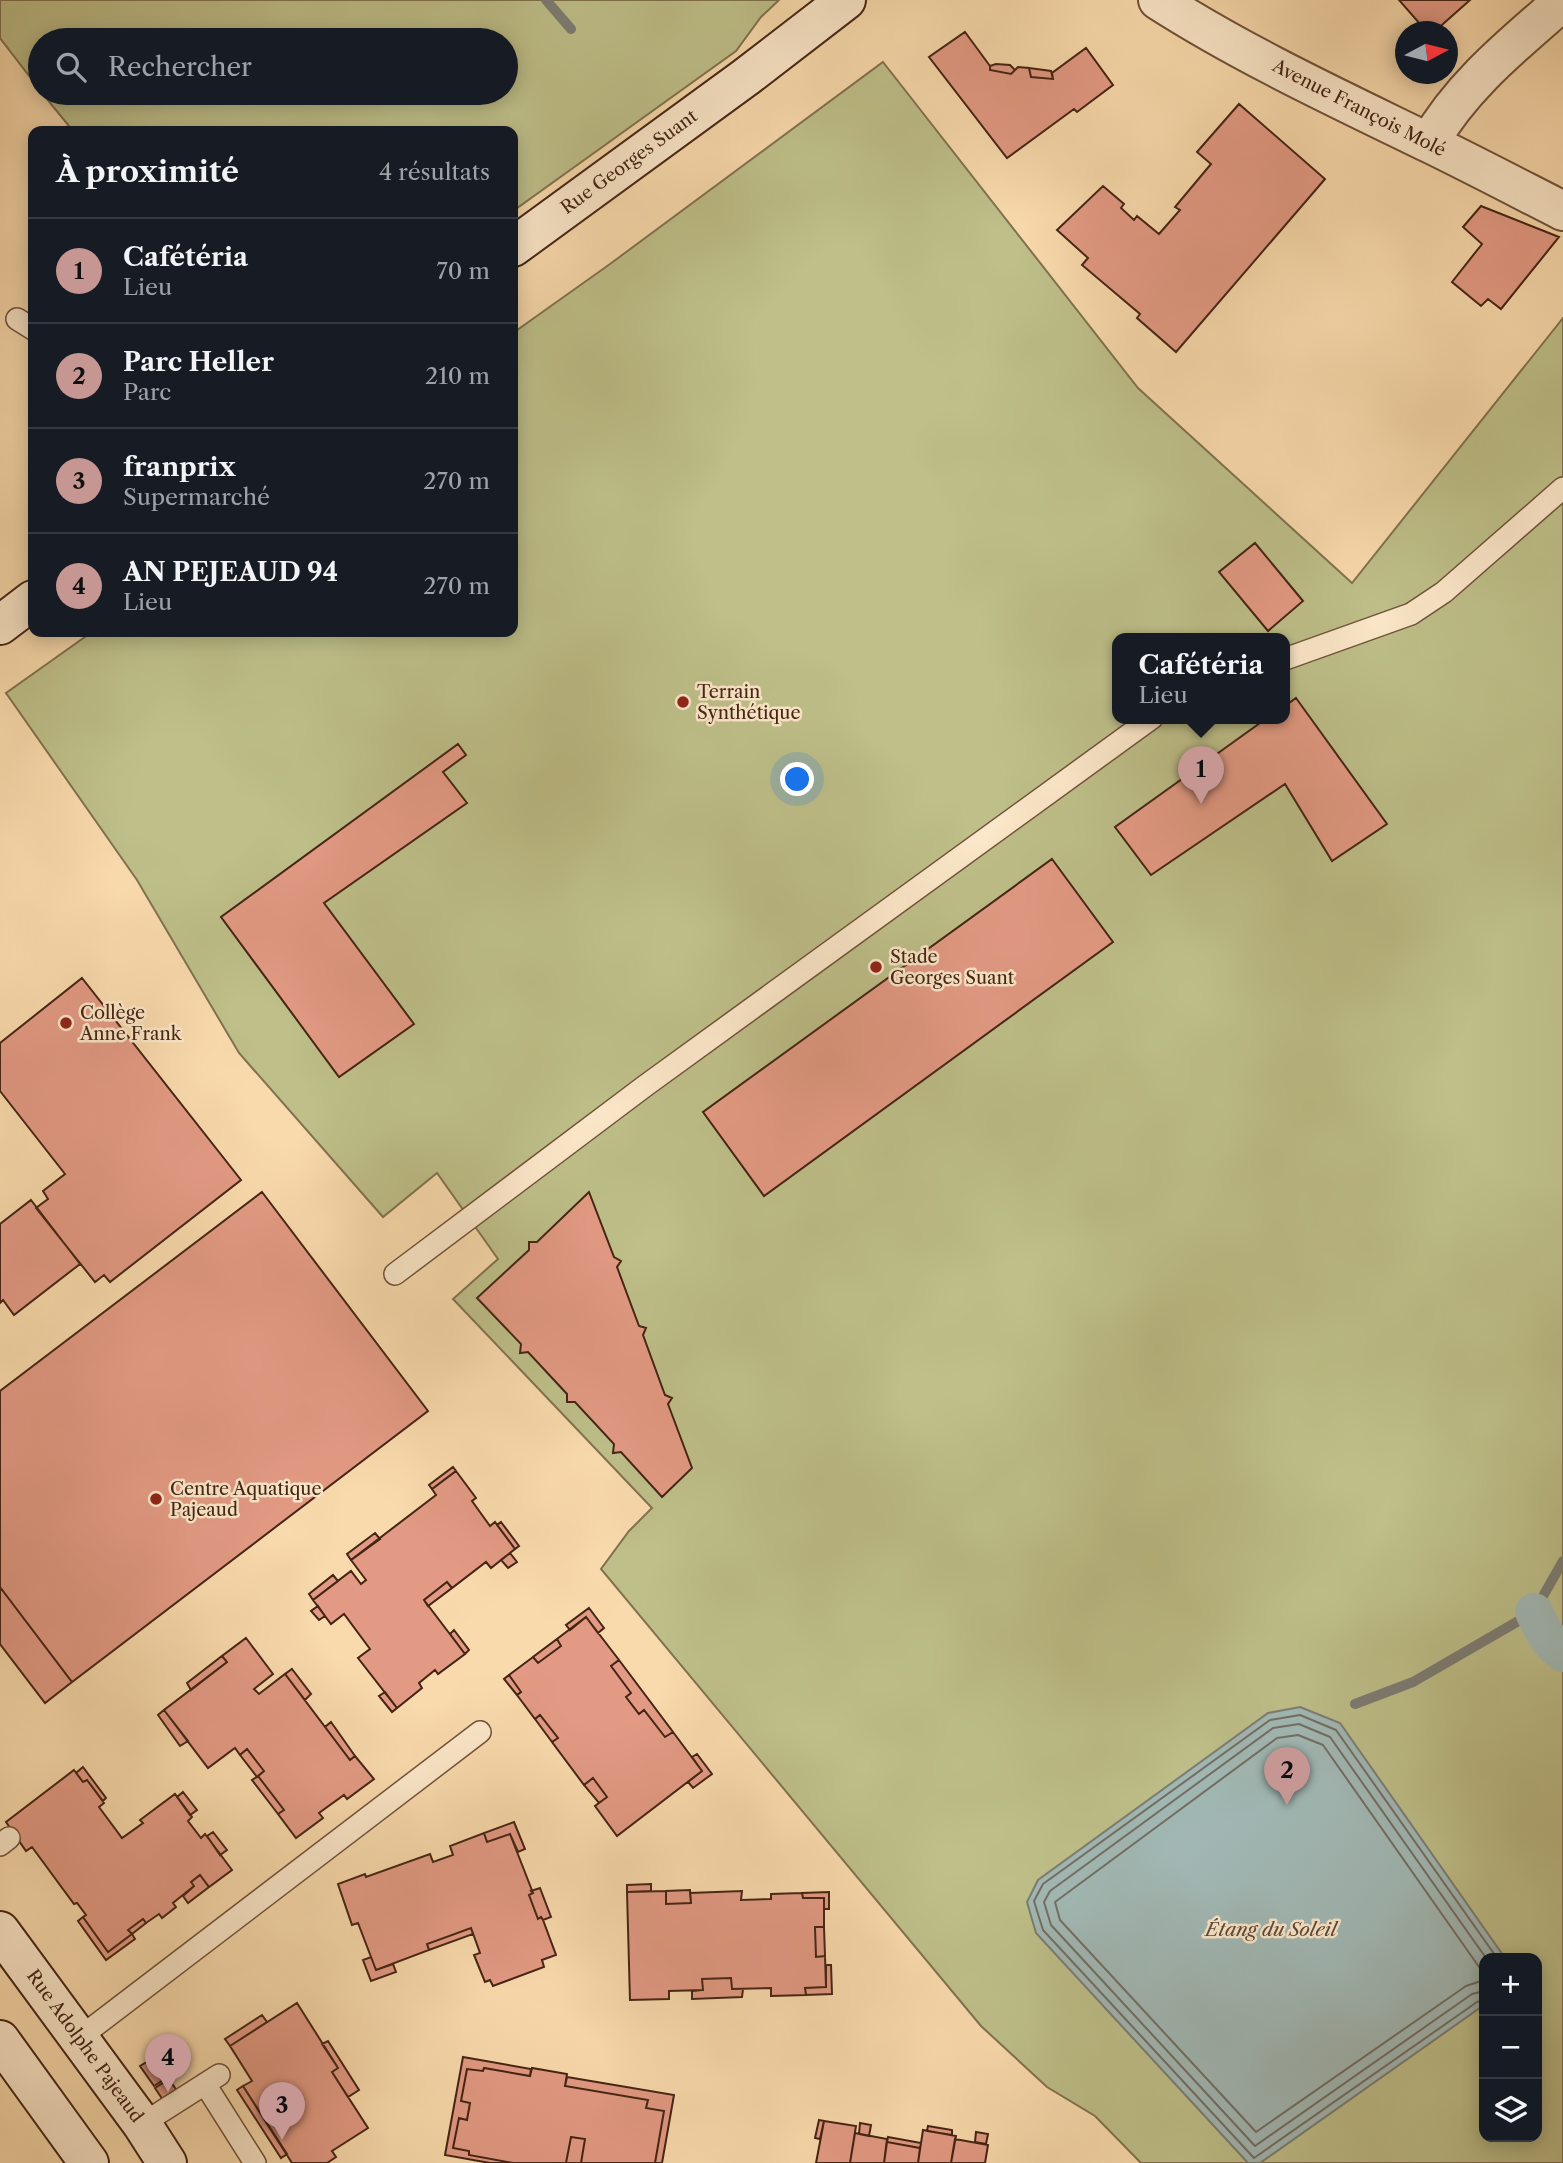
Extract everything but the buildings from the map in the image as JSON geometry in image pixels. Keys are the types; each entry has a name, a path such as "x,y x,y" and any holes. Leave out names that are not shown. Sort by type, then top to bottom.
{"main road":[{"name":"Rue Georges Suant","path":"746,77 799,0"},
{"name":"Rue Georges Suant","path":"518,243 746,77 846,0"},
{"name":"Avenue François Molé","path":"1158,0 1227,41 1366,114 1563,211"},
{"path":"1429,143 1440,124 1490,64 1563,1"},
{"path":"0,625 28,604"},
{"name":"Rue Adolphe Pajeaud","path":"0,1931 142,2124 167,2163"},
{"path":"4,2056 89,2163"}],"lane":[{"path":"1290,657 1411,614 1444,592 1563,488"},
{"path":"395,1274 645,1086 1144,724"},
{"path":"79,2038 480,1732"},
{"path":"142,2124 212,2079 255,2163"}],"green space":[{"path":"0,0 779,0 761,17 736,51 518,207 518,126 69,126 52,105 518,105 518,28 28,28 28,74 0,38"},
{"name":"Stade Georges Suant","path":"883,62 1138,388 1352,583 1563,318 1563,2163 1141,2163 1095,2116 1047,2087 981,2026 601,1569 629,1531 652,1508 453,1299 498,1259 437,1173 383,1217 239,1053 137,880 6,693 85,637 518,637 518,329"}],"water":[{"name":"Étang du Soleil","path":"1300,1707 1340,1723 1501,1953 1479,1953 1479,2009 1260,2163 1248,2163 1036,1933 1027,1902 1038,1880 1268,1713"}],"waterway":[{"path":"546,0 571,29"},
{"path":"1355,1704 1413,1682 1534,1612 1563,1561"},
{"path":"1534,1612 1549,1640 1563,1653"}],"place":[{"name":"Terrain Synthétique","path":"683,702"},
{"name":"Cafétéria","path":"1201,804"},
{"name":"Stade Georges Suant","path":"876,967"},
{"name":"Collège Anne Frank","path":"66,1023"},
{"name":"Centre Aquatique Pajeaud","path":"156,1499"},
{"name":"Parc Heller","path":"1287,1805"},
{"name":"AN PEJEAUD 94","path":"168,2092"},
{"name":"franprix","path":"282,2140"}]}
